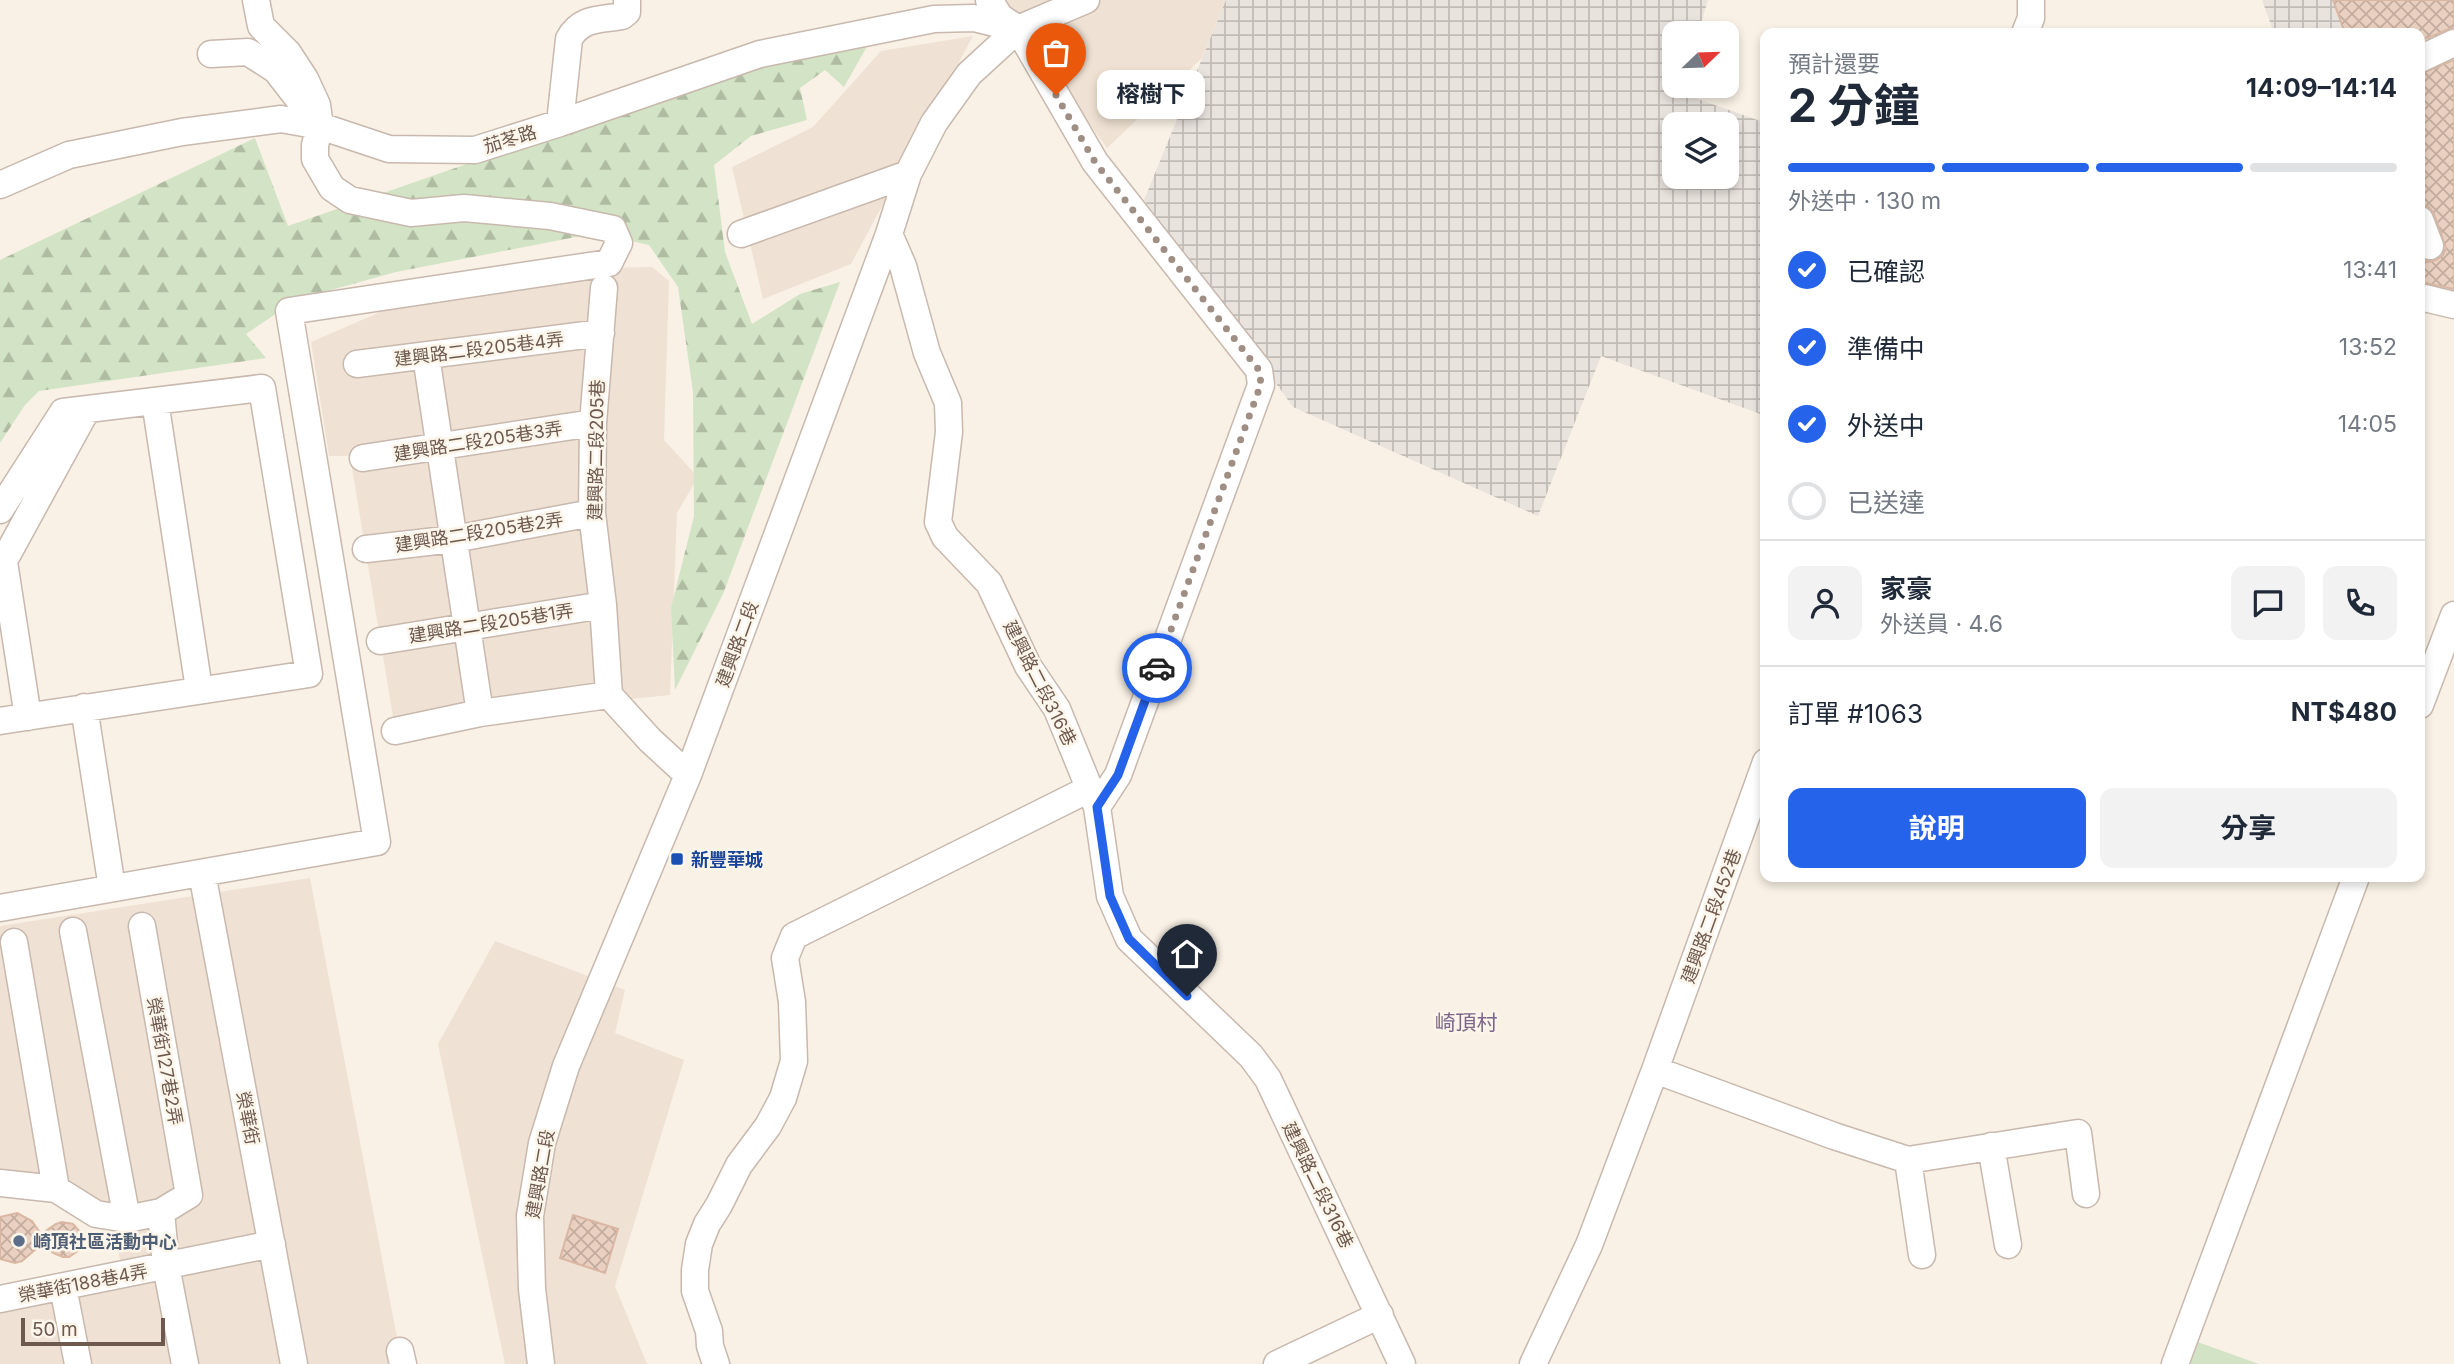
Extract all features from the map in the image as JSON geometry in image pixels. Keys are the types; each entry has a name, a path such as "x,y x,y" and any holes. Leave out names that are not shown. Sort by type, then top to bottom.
{"street":[{"path":"0,908 377,842 289,311 609,263 619,243 613,229 550,216 464,208 411,213 350,201 332,188 315,159 320,126 317,105 305,79 288,53 261,26 256,0"},
{"path":"560,123 569,39 583,22 622,16 626,12 627,0"},
{"path":"716,1364 710,1346 709,1331 695,1291 699,1244 739,1165 768,1126 783,1098 794,1061 792,1002 785,958 794,936 1093,798 1118,775 1261,384 1259,370 1095,162 1018,29 1000,17 989,0"},
{"name":"建興路二段","path":"541,1364 532,1289 530,1216 542,1143 566,1066 688,775 889,234 908,174 934,123 969,74 1018,29 1086,0"},
{"path":"2027,28 2031,18 2031,0"},
{"name":"茄苳路","path":"0,185 69,155 182,132 281,119 320,126 389,149 475,149 560,123 760,54 934,19 974,18 1018,29"},
{"path":"2425,57 2454,43"},
{"path":"211,54 248,52 276,70 320,126"},
{"path":"741,234 908,174"},
{"path":"2425,233 2430,246 2425,244"},
{"name":"建興路二段316巷","path":"889,234 903,266 927,353 948,403 949,432 938,522 946,537 989,583 1028,666 1057,709 1093,798 1110,896 1129,939 1251,1056 1268,1079 1402,1364"},
{"name":"建興路二段205巷","path":"604,289 593,423 592,513 603,605 609,695"},
{"path":"2425,298 2454,305"},
{"name":"建興路二段205巷4弄","path":"357,364 601,333"},
{"path":"426,356 480,713"},
{"path":"0,510 63,412 262,388 309,674 0,721"},
{"path":"155,401 199,689"},
{"path":"28,717 2,565 87,409"},
{"name":"建興路二段205巷3弄","path":"363,458 593,423"},
{"name":"建興路二段205巷2弄","path":"366,549 454,539 592,513"},
{"name":"建興路二段205巷1弄","path":"380,641 603,605"},
{"path":"2425,692 2454,615"},
{"path":"396,731 480,713 609,695 650,740 688,775"},
{"path":"84,707 112,888"},
{"name":"建興路二段452巷","path":"1535,1363 1589,1245 1760,779"},
{"name":"榮華街","path":"202,873 294,1364"},
{"path":"2175,1364 2354,882"},
{"name":"榮華街127巷2弄","path":"142,926 189,1195 161,1212"},
{"path":"73,931 127,1219"},
{"path":"14,942 56,1189"},
{"path":"1655,1070 1834,1136 1908,1160 2078,1133 2086,1194"},
{"path":"1992,1146 2008,1245"},
{"path":"1908,1160 1922,1255"},
{"path":"0,1183 56,1189 96,1214 127,1219 161,1212 166,1266 185,1364"},
{"name":"榮華街188巷4弄","path":"0,1299 272,1244"},
{"path":"63,1287 78,1364"},
{"path":"1278,1364 1380,1315"}],"shaded area":[{"path":"1001,0 1226,0 1202,58 1107,148"},
{"path":"1226,0 1708,0 1702,21 1662,21 1662,98 1695,98 1735,112 1662,112 1662,189 1739,189 1739,113 1760,121 1760,414 1601,356 1538,516 1293,407 1144,200"},
{"path":"2262,0 2452,0 2454,277 2425,269 2425,28 2272,28"},
{"path":"973,36 851,264 763,299 732,167 813,127 881,51"},
{"path":"652,267 669,281 664,440 698,477 677,513 670,695 394,723 350,456 329,456 311,342 378,313 400,296 606,268"},
{"path":"310,878 402,1364 0,1364 0,1294 121,1266 114,1227 46,1192 0,1191 0,926"},
{"path":"495,941 625,990 615,1033 684,1060 615,1286 647,1364 505,1364 438,1044"}],"green space":[{"path":"882,20 844,87 825,70 800,88 807,120 751,136 714,165 725,252 752,324 800,294 840,282 723,594 675,690 671,608 694,516 693,392 678,287 649,245 596,233 396,272 298,299 246,334 266,358 39,391 25,405 0,443 0,260 255,138 288,226"},
{"path":"2181,1336 2259,1364 2171,1364"}],"building":[{"path":"2333,0 2454,0 2454,27 2425,39 2425,28 2343,28"},
{"path":"2454,60 2454,289 2425,283 2425,260 2436,260 2443,255 2446,248 2434,214 2425,206 2425,72"},
{"path":"17,1213 32,1221 41,1234 62,1222 73,1224 81,1233 79,1250 69,1257 63,1257 53,1253 44,1242 22,1261 15,1263 0,1259 0,1217"},
{"path":"573,1215 618,1229 605,1273 560,1258"}],"way so far":[{"path":"1056,95 1095,162 1259,370 1261,384 1157,668"}],"place":[{"name":"榕樹下","path":"1056,95"},
{"name":"新豐華城","path":"677,859"},
{"name":"崎頂社區活動中心","path":"19,1241"}],"district":[{"name":"崎頂村","path":"1466,1022"}],"route":[{"path":"1157,668 1118,775 1097,807 1110,896 1129,939 1187,996"}]}
